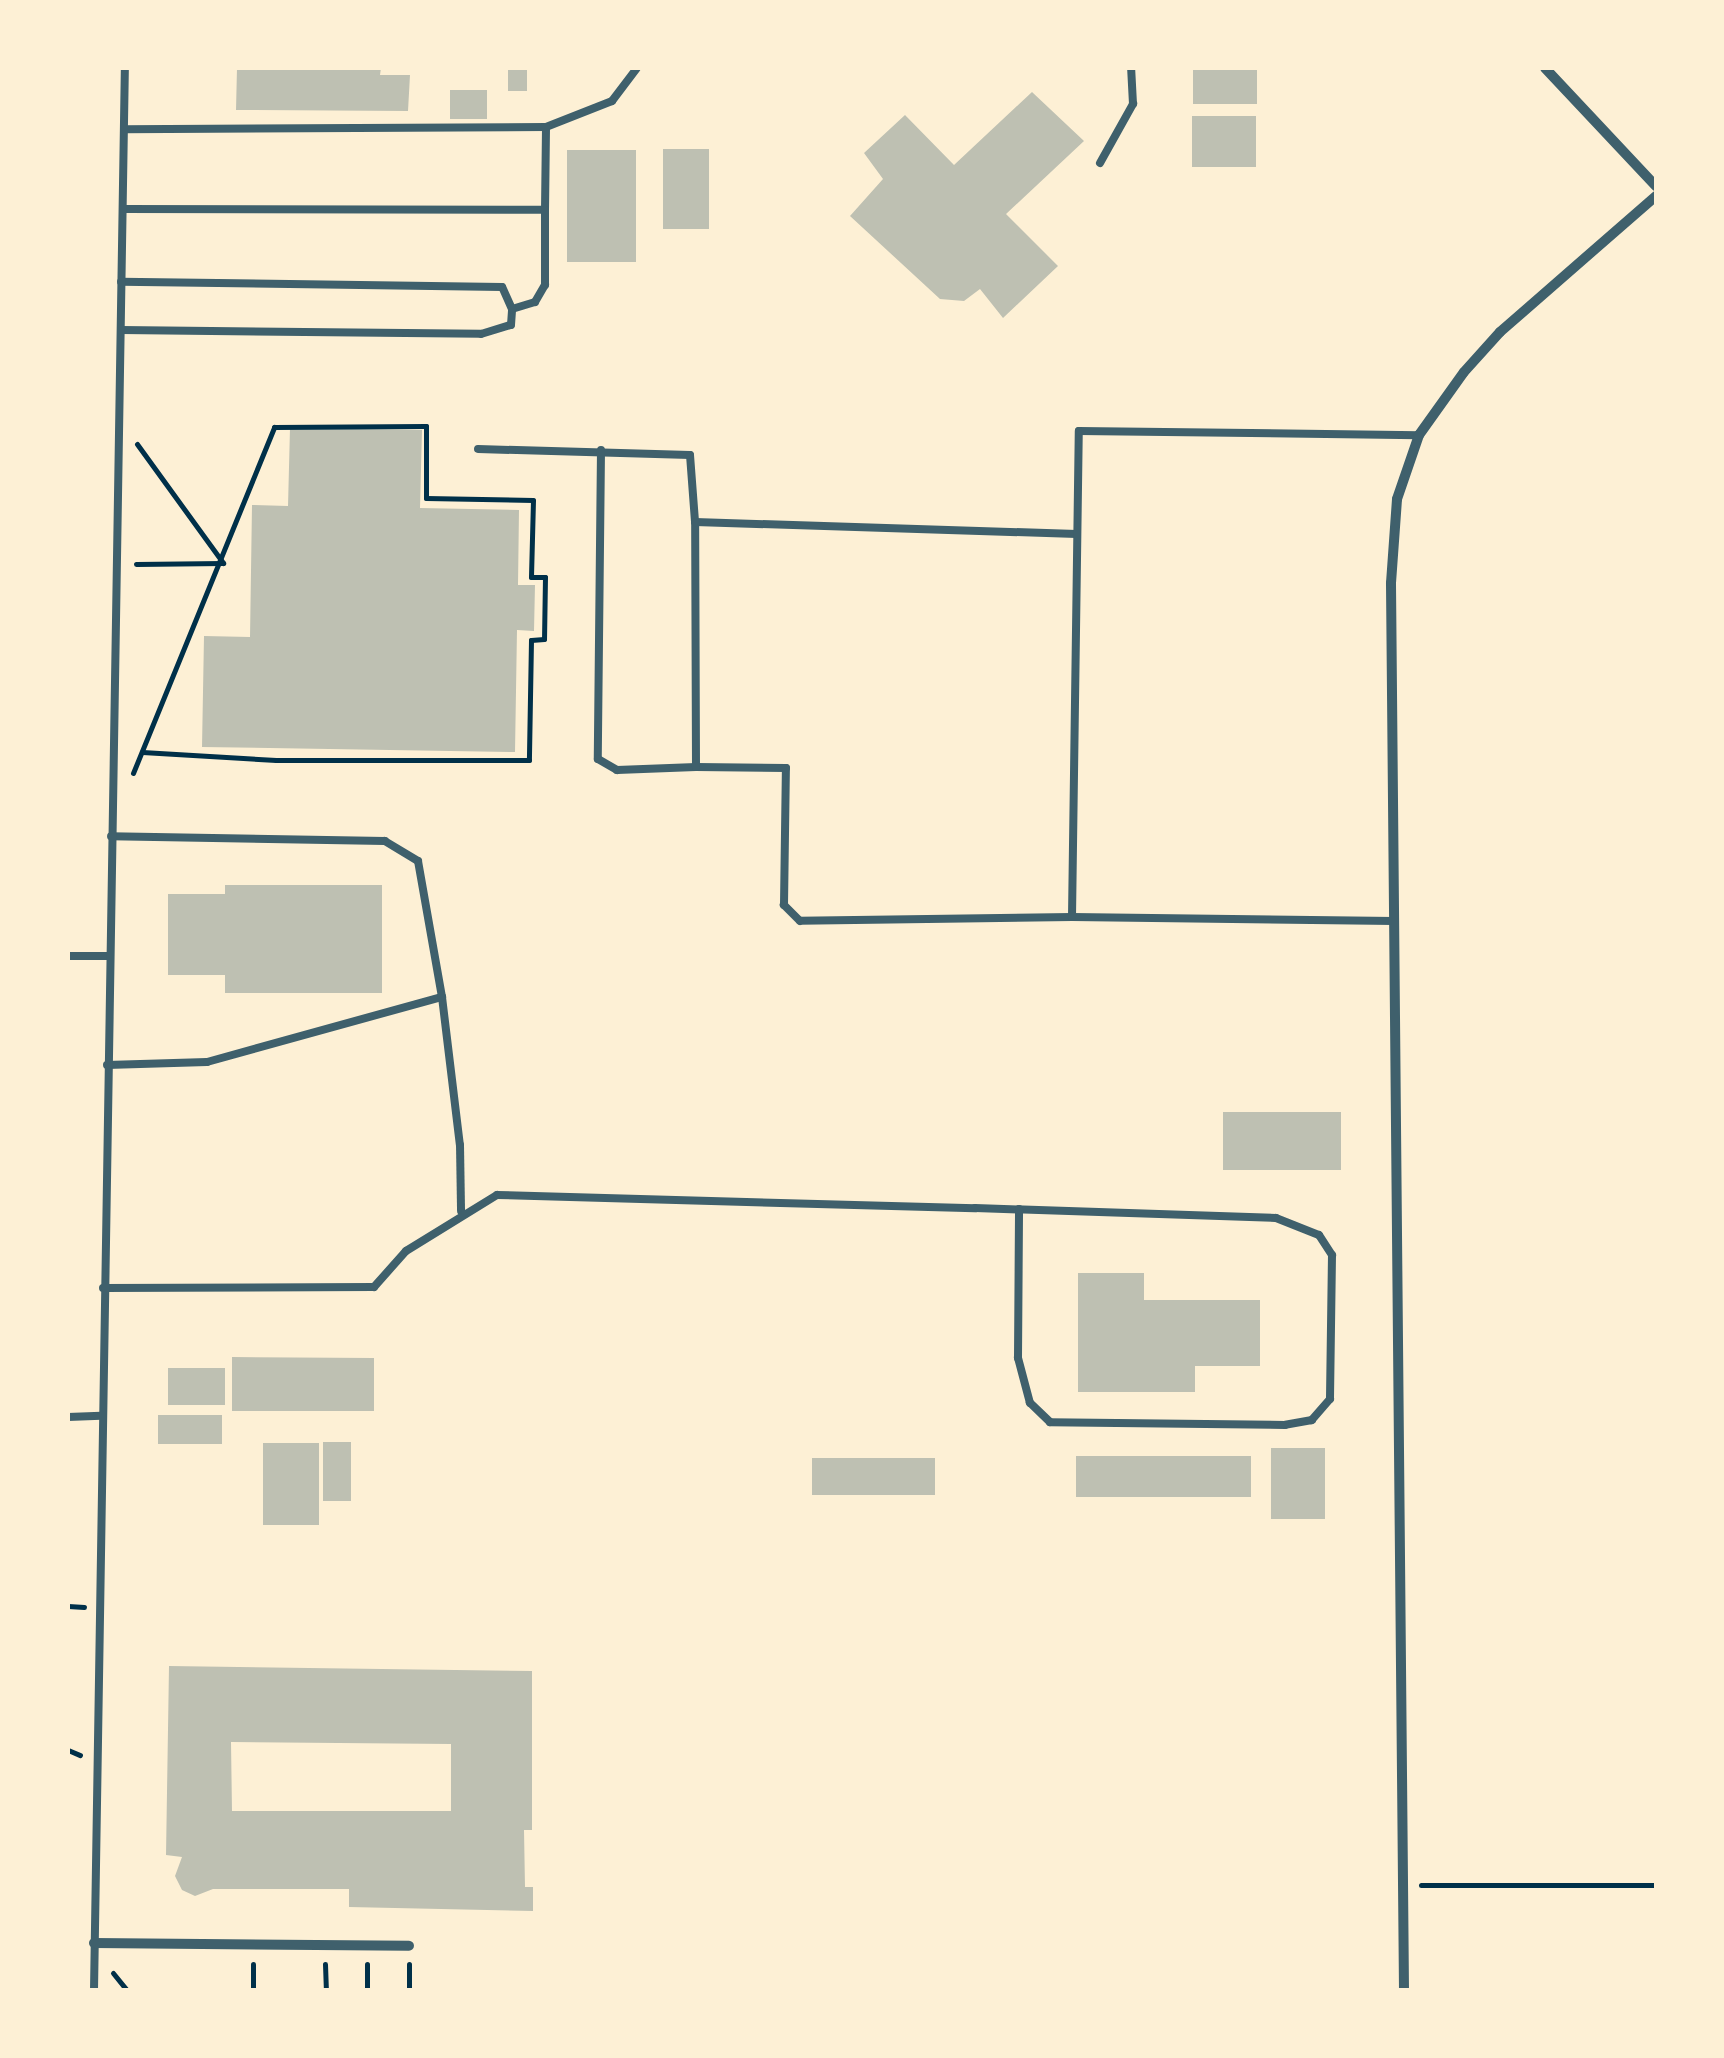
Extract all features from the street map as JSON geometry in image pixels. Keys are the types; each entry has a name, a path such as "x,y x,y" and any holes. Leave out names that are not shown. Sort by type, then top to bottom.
{"street":[{"path":"1545,68 1656,186"},
{"path":"1404,1990 1391,583 1397,499 1419,435 1500,332 1656,196"},
{"path":"94,1942 409,1946"}],"lane":[{"path":"94,1990 102,1288 125,68"},
{"path":"124,129 546,127 612,101 636,68"},
{"path":"1100,163 1133,104 1131,68"},
{"path":"512,309 535,302 545,284 546,127"},
{"path":"123,208 545,210"},
{"path":"121,330 481,334 511,325 512,309 502,288 122,282"},
{"path":"1072,917 1079,431 1419,435"},
{"path":"478,449 690,455 695,522 696,767"},
{"path":"601,450 598,759 616,770 786,768 784,905 800,922 1072,917 1394,921"},
{"path":"695,522 1077,534"},
{"path":"111,836 384,841 418,861 442,997 462,1211"},
{"path":"68,956 109,956"},
{"path":"107,1065 207,1062 442,997"},
{"path":"102,1288 374,1287 406,1251 462,1211 496,1195 1019,1210 1302,1224 1326,1244 1336,1276 1330,1399 1312,1420 1285,1425 1050,1422 1030,1403 1018,1358 1019,1210"},
{"path":"68,1417 101,1416"}],"path":[{"path":"120,419 223,563"},
{"path":"130,782 142,752 223,563 274,427 426,426 426,498 533,500 530,577 545,577 545,593 544,639 531,640 529,760 276,760 142,752"},
{"path":"117,564 223,563"},
{"path":"1404,1886 1656,1885"}],"building":[{"path":"237,68 381,68 380,75 410,75 408,111 236,110"},
{"path":"508,68 527,68 527,91 508,91"},
{"path":"1193,68 1257,68 1257,104 1193,104"},
{"path":"450,90 487,90 487,119 450,119"},
{"path":"1032,92 1084,141 1006,214 1058,266 1003,318 980,289 964,301 940,299 850,216 883,179 864,153 905,115 954,165"},
{"path":"1192,116 1256,116 1256,167 1192,167"},
{"path":"663,149 709,149 709,229 663,229"},
{"path":"567,150 636,150 636,262 567,262"},
{"path":"290,428 422,430 420,508 519,510 518,585 535,585 534,631 517,630 515,752 202,747 204,636 250,637 252,505 288,506"},
{"path":"225,885 382,885 382,993 225,993 225,975 168,975 168,894 225,894"},
{"path":"1223,1112 1341,1112 1341,1170 1223,1170"},
{"path":"1078,1273 1144,1273 1144,1300 1260,1300 1260,1366 1195,1366 1195,1392 1078,1392"},
{"path":"232,1357 374,1358 374,1411 232,1411"},
{"path":"168,1368 225,1368 225,1405 168,1405"},
{"path":"158,1415 222,1415 222,1444 158,1444"},
{"path":"323,1442 351,1442 351,1501 323,1501"},
{"path":"263,1443 319,1443 319,1525 263,1525"},
{"path":"1271,1448 1325,1448 1325,1519 1271,1519"},
{"path":"1076,1456 1251,1456 1251,1497 1076,1497"},
{"path":"812,1458 935,1458 935,1495 812,1495"},
{"path":"169,1666 532,1671 532,1830 524,1830 525,1887 533,1887 533,1911 349,1907 349,1889 213,1889 195,1896 182,1890 175,1876 182,1857 166,1855","holes":["231,1742 451,1744 451,1811 232,1811"]}]}
